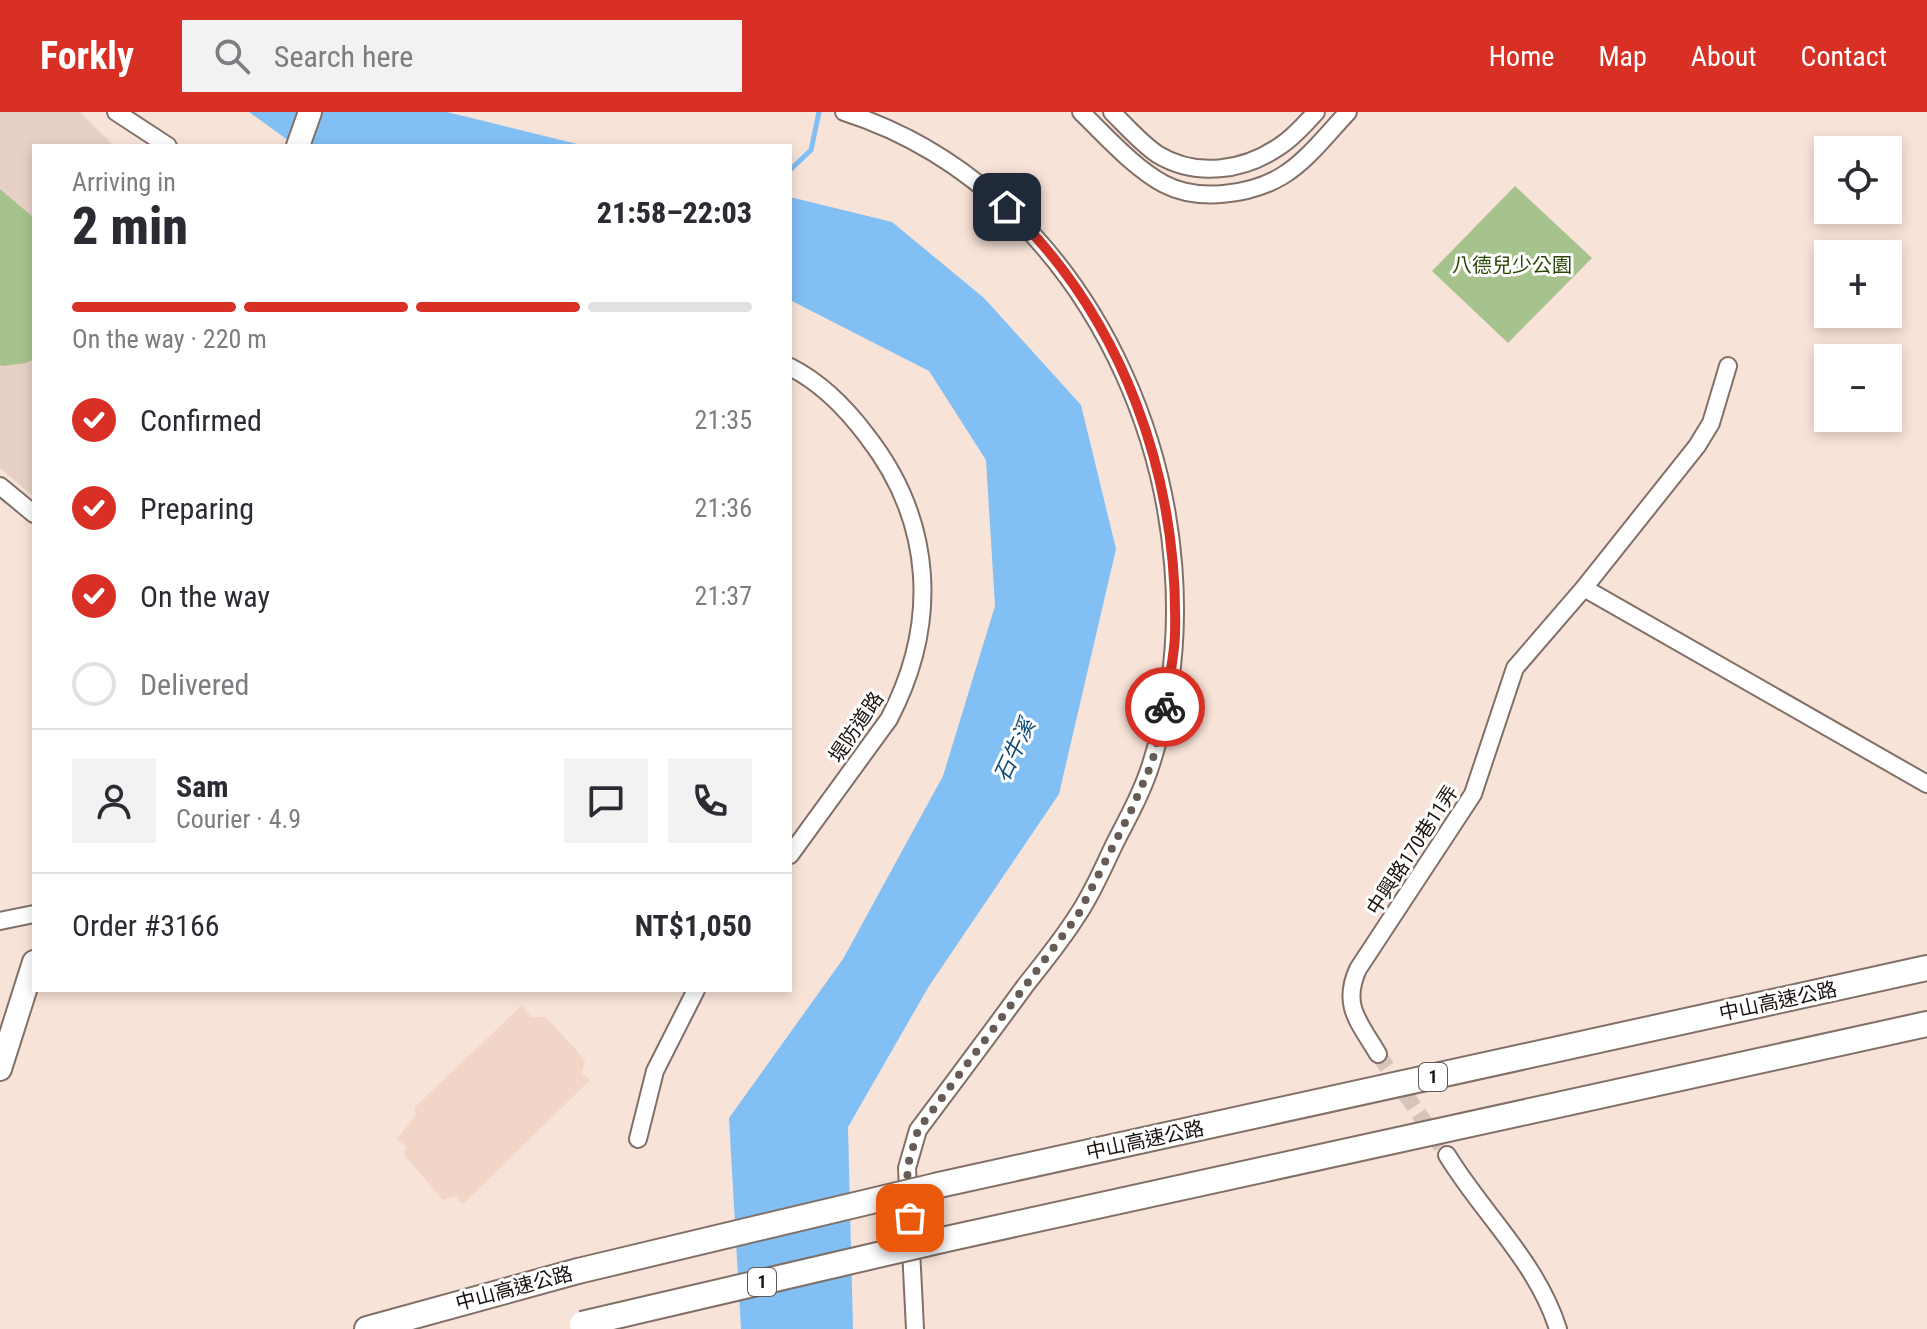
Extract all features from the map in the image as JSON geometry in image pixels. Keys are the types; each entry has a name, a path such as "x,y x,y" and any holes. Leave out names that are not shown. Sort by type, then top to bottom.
{"highway":[{"name":"中山高速公路","path":"367,1329 578,1271 939,1185 1927,968"},
{"name":"1","path":"573,1327 942,1240 1927,1024"}],"main road":[{"path":"299,144 310,112"},
{"path":"0,1069 32,968"}],"street":[{"path":"116,112 165,144"},
{"path":"844,112 894,132 981,185 1031,230 1068,278 1105,334 1135,397 1155,460 1172,555 1175,637 1163,721 1152,763 1130,813 1078,915 918,1130 907,1168 915,1329"},
{"path":"1081,112 1148,174 1179,191 1198,194 1234,192 1283,176 1348,112"},
{"path":"1112,112 1155,153 1185,165 1217,169 1245,164 1271,152 1316,112"},
{"name":"中興路170巷11弄","path":"1378,1054 1350,1001 1351,985 1473,794 1515,668 1584,588 1697,446 1718,403 1728,366"},
{"name":"堤防道路","path":"792,368 839,402 890,469 913,524 923,583 921,630 900,698 889,719 792,852"},
{"path":"0,486 32,512"},
{"path":"1584,588 1927,784"},
{"path":"0,921 32,914"},
{"path":"638,1139 655,1071 695,992"},
{"path":"1447,1155 1523,1258 1551,1307 1558,1329"}],"shaded area":[{"path":"0,112 80,112 112,144 32,144 32,495 0,468"},
{"path":"521,1006 532,1017 546,1017 585,1060 582,1073 590,1080 463,1204 455,1196 443,1200 404,1155 406,1147 397,1139 416,1115 414,1108"}],"green space":[{"name":"八德兒少公園","path":"1515,186 1592,258 1508,343 1432,271"},
{"path":"0,189 32,216 32,360 0,365"}],"water":[{"path":"249,112 447,112 577,144 293,144"},
{"name":"石牛溪","path":"792,197 892,222 984,298 1081,405 1116,549 1059,794 929,986 848,1127 853,1329 741,1329 729,1118 843,959 943,776 995,606 986,460 929,371 792,301"}],"waterway":[{"path":"792,168 811,150 819,112"}],"tunnel":[{"path":"1378,1054 1447,1155"}],"way so far":[{"path":"910,1218 907,1168 918,1130 1078,915 1152,763 1165,707"}],"route":[{"path":"1007,207 1031,230 1090,310 1119,360 1146,428 1167,518 1172,555 1175,637 1165,707"}]}
